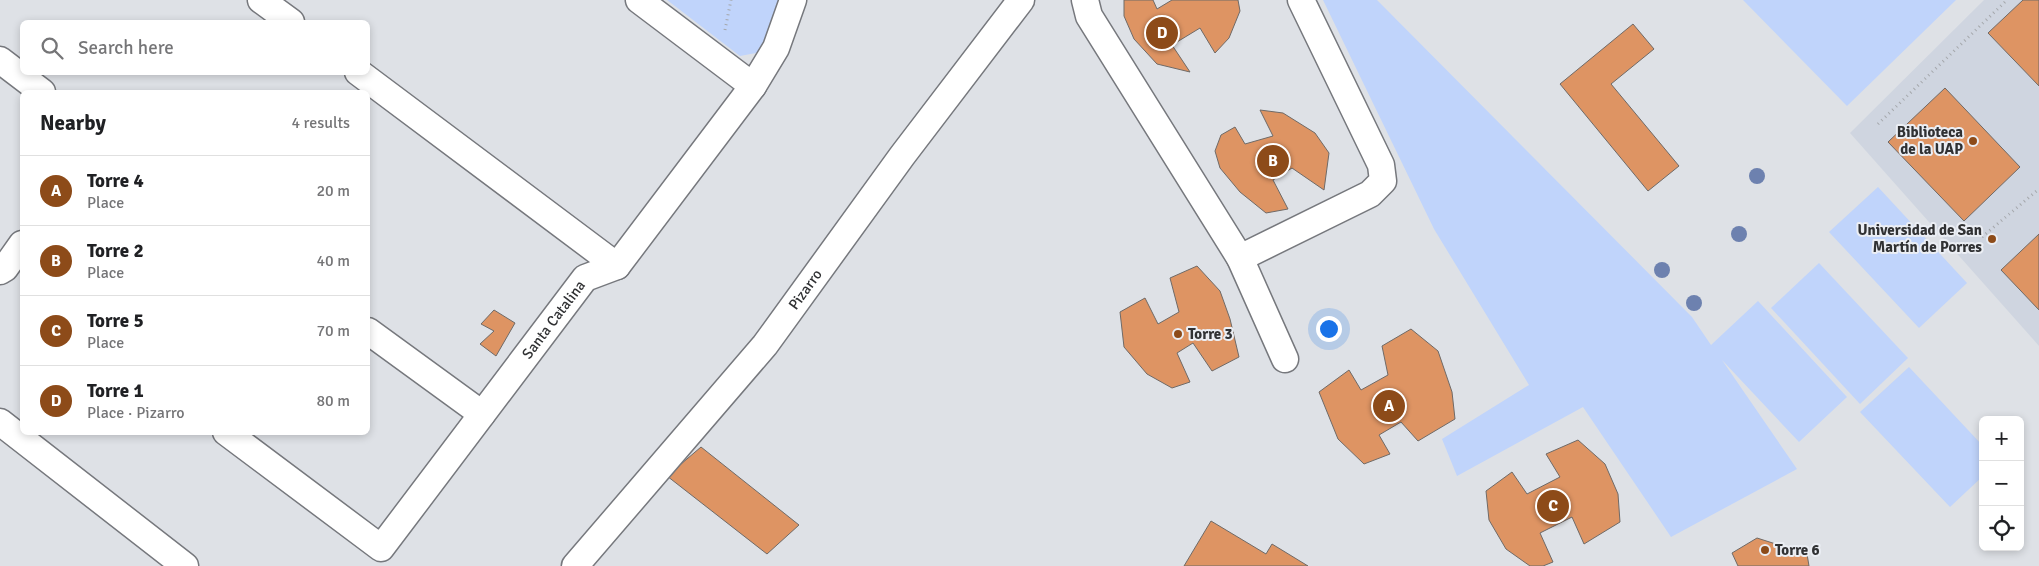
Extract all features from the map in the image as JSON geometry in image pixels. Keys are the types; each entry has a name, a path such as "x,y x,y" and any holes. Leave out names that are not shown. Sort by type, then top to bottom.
{"street":[{"path":"261,0 288,20"},
{"path":"639,0 752,86"},
{"path":"362,75 617,266 752,86 776,48 793,0"},
{"name":"Pizarro","path":"575,566 765,345 902,156 1021,0"},
{"path":"1085,0 1090,16 1240,258 1285,359"},
{"path":"1240,258 1370,194 1383,181 1381,165 1301,0"},
{"path":"0,60 39,90"},
{"path":"9,273 20,248"},
{"name":"Santa Catalina","path":"230,435 382,548 585,278 617,266"},
{"path":"370,332 482,414"},
{"path":"0,422 186,566"}],"path":[{"path":"725,30 731,0"},
{"path":"1878,124 2007,0"},
{"path":"1982,237 2039,189"}],"shaded area":[{"path":"667,0 782,0 768,40 756,53 740,56"},
{"path":"1323,0 1377,0 1692,317 1711,345 1758,301 1847,397 1799,442 1722,360 1797,469 1671,537 1583,407 1457,476 1442,439 1529,385 1434,229"},
{"path":"1743,0 1956,0 1847,106"},
{"name":"Universidad de San Martín de Porres","path":"1984,0 2039,0 2039,346 1850,133"},
{"path":"1878,187 1967,283 1919,328 1829,232"},
{"path":"1819,263 1908,358 1860,404 1771,308"},
{"path":"1909,367 1979,442 1979,480 1950,507 1860,412"}],"building":[{"path":"1124,0 1153,0 1157,9 1172,0 1238,0 1240,11 1229,38 1215,53 1200,28 1172,45 1190,72 1157,64 1134,39 1124,16"},
{"path":"2023,0 2039,0 2039,86 1988,33"},
{"path":"1633,24 1654,49 1611,84 1679,166 1648,191 1560,84"},
{"path":"1945,88 2020,167 1964,221 1888,142"},
{"path":"1260,110 1283,113 1315,133 1329,153 1324,190 1292,168 1273,180 1288,209 1266,213 1240,192 1220,168 1215,151 1221,135 1235,127 1245,144 1273,136"},
{"path":"2039,234 2039,310 2001,270"},
{"name":"Torre 3","path":"1197,266 1220,291 1230,319 1239,357 1212,371 1193,343 1177,353 1190,382 1172,388 1147,374 1124,347 1120,312 1145,298 1158,324 1179,312 1170,278"},
{"path":"494,310 515,323 496,356 480,344 494,331 481,324"},
{"path":"1411,329 1438,351 1452,392 1455,419 1418,441 1401,422 1379,435 1390,454 1364,464 1338,439 1319,392 1349,370 1361,390 1388,375 1382,346"},
{"path":"1578,440 1605,464 1618,494 1620,522 1584,544 1572,517 1540,533 1553,562 1543,566 1530,566 1506,549 1489,520 1486,491 1512,472 1527,494 1560,477 1546,454"},
{"path":"701,447 799,525 767,554 667,476"},
{"path":"1211,521 1266,554 1272,544 1308,566 1184,566"},
{"name":"Torre 6","path":"1757,538 1807,554 1809,566 1738,566 1732,553"}],"place":[{"name":"Torre 1","path":"1162,33"},
{"name":"Biblioteca de la UAP","path":"1973,141"},
{"name":"Torre 2","path":"1273,161"},
{"name":"Universidad de San Martín de Porres","path":"1992,239"},
{"name":"Torre 3","path":"1178,334"},
{"name":"Torre 4","path":"1389,406"},
{"name":"Torre 5","path":"1553,506"},
{"name":"Torre 6","path":"1765,550"}]}
